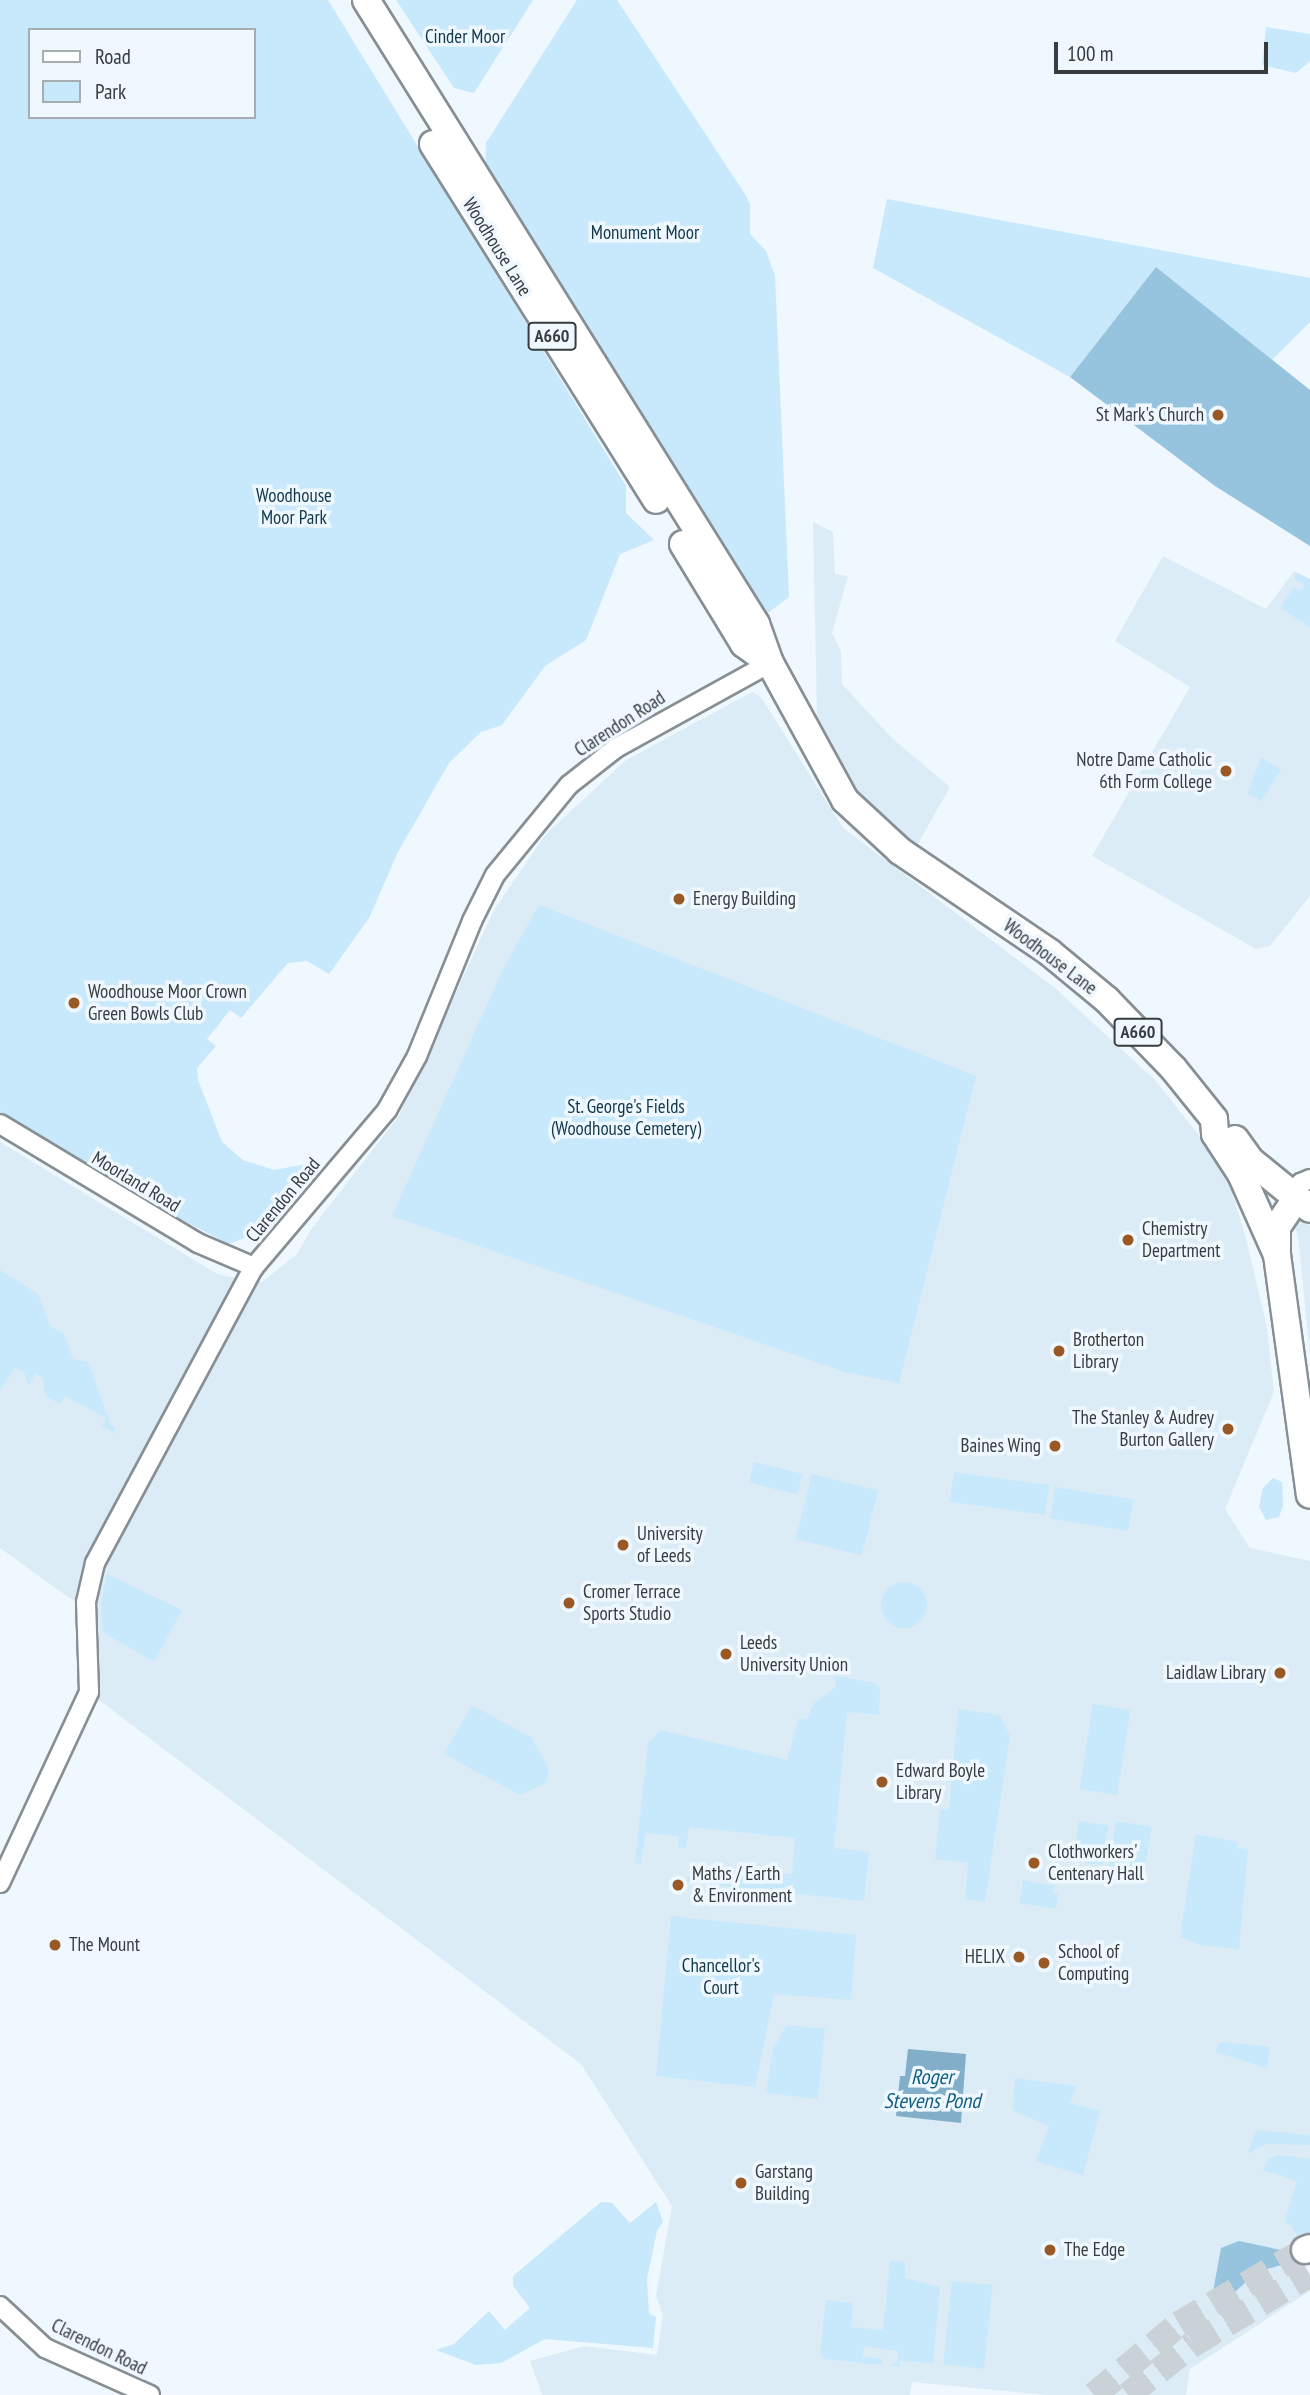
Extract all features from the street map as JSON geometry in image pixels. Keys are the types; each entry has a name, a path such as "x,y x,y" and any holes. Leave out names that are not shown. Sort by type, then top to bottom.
{"highway":[{"name":"Woodhouse Lane","path":"345,0 744,644 769,663"},
{"name":"Woodhouse Lane","path":"366,0 757,624 769,663 828,770 860,817 900,851 1049,952 1107,1000 1173,1068 1214,1119 1214,1134 1250,1194 1277,1255 1310,1495"},
{"name":"A660","path":"1214,1119 1226,1126 1250,1160 1306,1196 1277,1227 1277,1255"},
{"path":"1250,1194 1267,1206 1306,1196"}],"street":[{"name":"Clarendon Road","path":"0,1883 89,1692 86,1602 96,1563 254,1267 387,1110 440,1006 480,902 537,819 569,785 616,748 769,663"},
{"name":"Moorland Road","path":"0,1124 198,1243 254,1267"},
{"name":"Clarendon Road","path":"0,2306 45,2347 150,2395"}],"shaded area":[{"path":"1156,267 1310,390 1310,546 1215,486 1070,377"},
{"path":"813,522 833,532 835,574 848,576 832,633 841,651 842,684 892,738 950,787 914,851 870,815 825,744 817,715"},
{"name":"Notre Dame Catholic 6th Form College","path":"1163,556 1266,609 1294,571 1310,579 1310,896 1270,946 1256,949 1092,856 1190,687 1115,641"},
{"name":"University of Leeds","path":"752,692 761,697 843,828 1055,988 1156,1081 1208,1147 1231,1189 1246,1238 1267,1328 1274,1392 1225,1509 1250,1548 1310,1561 1310,2260 1303,2264 1310,2275 1310,2291 1190,2369 1186,2395 1047,2395 912,2382 910,2395 542,2395 530,2361 584,2346 657,2355 663,2315 656,2296 672,2206 581,2064 83,1688 82,1607 0,1548 0,1142 219,1275 262,1282 297,1254 312,1228 399,1116 494,910 545,835 626,760"},
{"path":"1291,1216 1310,1225 1310,1354 1298,1237"},
{"path":"1239,2241 1281,2250 1291,2262 1257,2272 1235,2292 1212,2297 1221,2248"}],"green space":[{"name":"Woodhouse Moor Park","path":"0,0 328,0 626,486 626,513 654,540 620,554 586,640 545,666 502,725 481,732 449,763 398,852 369,918 329,974 307,961 288,963 241,1018 230,1010 207,1039 216,1046 197,1068 198,1080 222,1142 243,1160 274,1170 317,1162 250,1236 228,1244 117,1185 0,1111"},
{"name":"Cinder Moor","path":"396,0 533,0 474,93 454,88"},
{"name":"Monument Moor","path":"577,0 617,0 745,194 750,204 750,234 766,251 775,276 789,597 765,615 485,175 486,143"},
{"path":"1266,27 1310,34 1310,61 1296,73 1262,65"},
{"path":"887,199 1310,278 1310,322 1272,360 1156,267 1070,377 873,268"},
{"path":"1297,573 1310,579 1310,627 1280,608 1294,587 1301,591 1304,585 1294,579"},
{"path":"1261,757 1281,770 1261,801 1248,793"},
{"name":"St. George's Fields (Woodhouse Cemetery)","path":"539,905 976,1076 899,1383 845,1372 392,1216 503,969"},
{"path":"0,1270 38,1294 50,1326 64,1334 73,1359 88,1362 111,1426 116,1428 114,1433 102,1426 106,1418 65,1396 60,1404 46,1396 42,1377 35,1374 29,1385 24,1372 15,1368 0,1390"},
{"path":"754,1462 803,1474 797,1494 749,1482"},
{"path":"954,1472 1049,1485 1045,1515 950,1502"},
{"path":"812,1474 878,1490 862,1555 796,1539"},
{"path":"1273,1478 1282,1482 1283,1506 1279,1517 1266,1520 1259,1507 1263,1488"},
{"path":"1055,1487 1133,1499 1128,1531 1050,1519"},
{"path":"107,1574 182,1610 154,1662 103,1632 101,1604"},
{"path":"904,1582 920,1589 927,1605 920,1621 904,1628 888,1621 881,1605 888,1589"},
{"path":"835,1676 874,1683 880,1689 879,1715 847,1712 834,1848 869,1852 864,1901 685,1882 690,1874 702,1875 703,1868 792,1874 795,1838 689,1827 686,1848 678,1847 679,1836 646,1833 641,1864 635,1863 648,1743 661,1730 787,1760 799,1718 807,1720 813,1704 836,1687"},
{"path":"1093,1704 1131,1710 1117,1795 1080,1789"},
{"path":"472,1705 532,1738 548,1767 547,1782 520,1795 444,1754"},
{"path":"958,1709 1000,1715 1010,1736 985,1902 965,1899 968,1863 935,1859 940,1810 949,1809"},
{"path":"1079,1821 1109,1826 1102,1865 1073,1861"},
{"path":"1116,1821 1152,1827 1144,1873 1109,1867"},
{"path":"1196,1834 1237,1842 1237,1848 1248,1849 1239,1949 1201,1945 1180,1937"},
{"path":"1023,1880 1054,1886 1053,1893 1058,1894 1056,1909 1019,1903"},
{"name":"Chancellor's Court","path":"671,1916 856,1935 851,2000 774,1994 755,2087 656,2076"},
{"path":"787,2025 825,2029 818,2099 766,2093 773,2049"},
{"path":"1219,2043 1270,2047 1267,2068 1216,2052"},
{"path":"1015,2078 1077,2086 1070,2103 1100,2111 1083,2175 1036,2161 1049,2126 1012,2110"},
{"path":"1256,2130 1310,2135 1310,2145 1266,2144 1248,2153"},
{"path":"1280,2155 1310,2159 1310,2235 1300,2240 1291,2225 1284,2223 1297,2181 1263,2170 1269,2158"},
{"path":"601,2202 612,2203 630,2223 656,2202 663,2222 657,2231 647,2279 649,2314 656,2317 653,2348 545,2339 501,2363 476,2365 436,2350 454,2344 489,2311 505,2330 530,2308 513,2286 513,2276"},
{"path":"890,2261 905,2262 905,2278 940,2287 933,2363 900,2361 899,2367 891,2365 897,2363 898,2351 864,2346 863,2357 882,2359 882,2365 824,2359 820,2353 826,2300 853,2303 851,2327 883,2330"},
{"path":"952,2281 993,2285 984,2369 943,2365"}],"water":[{"name":"Roger Stevens Pond","path":"908,2049 966,2054 961,2123 896,2116 900,2076 905,2076"}],"tunnel":[{"path":"1094,2395 1179,2324 1305,2250"},
{"path":"1128,2395 1193,2344 1310,2274"}],"place":[{"name":"St Mark's Church","path":"1218,415"},
{"name":"Notre Dame Catholic 6th Form College","path":"1226,771"},
{"name":"Energy Building","path":"679,899"},
{"name":"Woodhouse Moor Crown Green Bowls Club","path":"74,1003"},
{"name":"Chemistry Department","path":"1128,1240"},
{"name":"Brotherton Library","path":"1059,1351"},
{"name":"The Stanley & Audrey Burton Gallery","path":"1228,1429"},
{"name":"Baines Wing","path":"1055,1446"},
{"name":"University of Leeds","path":"623,1545"},
{"name":"Cromer Terrace Sports Studio","path":"569,1603"},
{"name":"Leeds University Union","path":"726,1654"},
{"name":"Laidlaw Library","path":"1280,1673"},
{"name":"Edward Boyle Library","path":"882,1782"},
{"name":"Clothworkers' Centenary Hall","path":"1034,1863"},
{"name":"Maths / Earth & Environment","path":"678,1885"},
{"name":"The Mount","path":"55,1945"},
{"name":"HELIX","path":"1019,1957"},
{"name":"School of Computing","path":"1044,1963"},
{"name":"Garstang Building","path":"741,2183"},
{"name":"The Edge","path":"1050,2250"}]}
